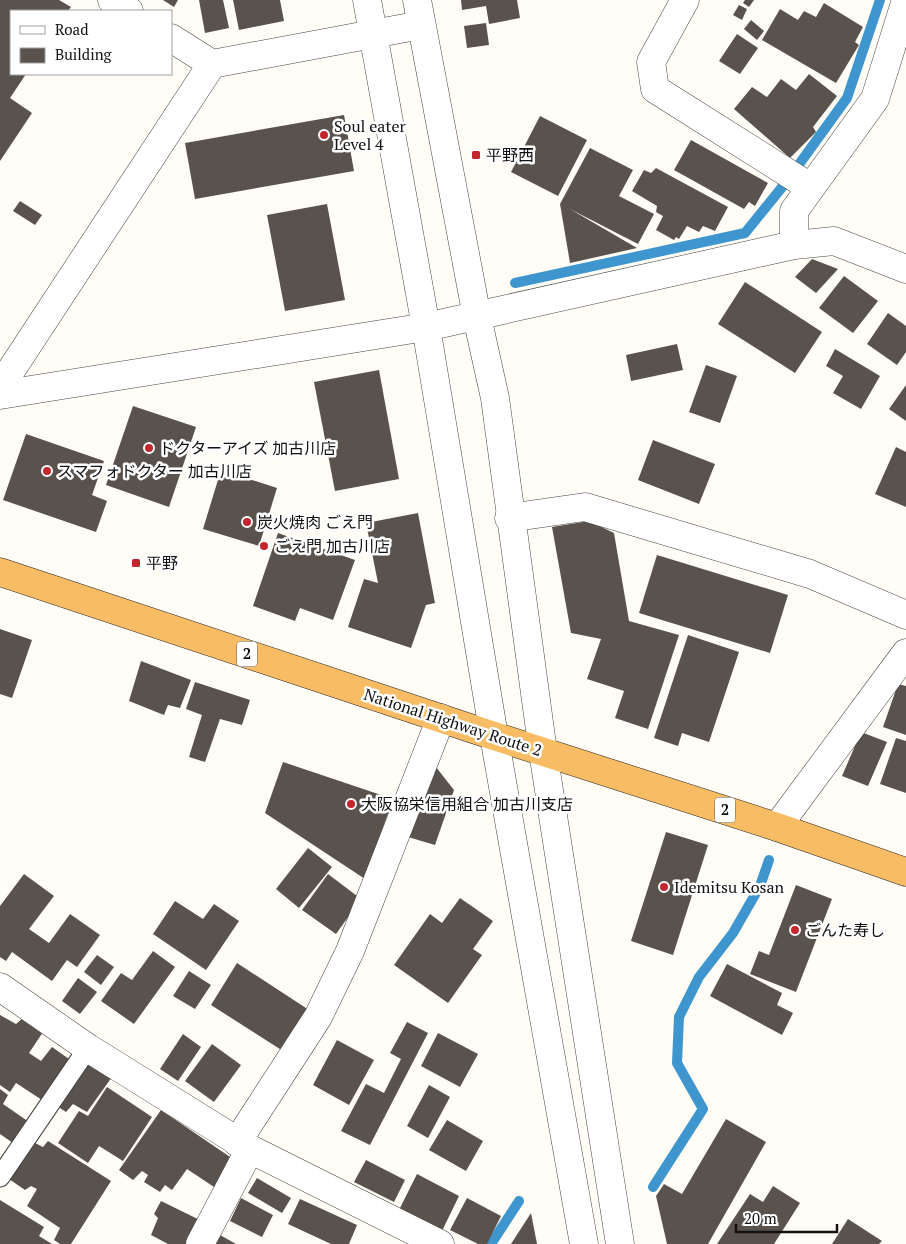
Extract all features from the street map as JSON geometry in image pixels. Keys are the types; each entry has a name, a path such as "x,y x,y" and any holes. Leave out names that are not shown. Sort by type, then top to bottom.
{"highway":[{"name":"National Highway Route 2","path":"0,572 494,736 777,827 906,872"}],"street":[{"path":"112,0 127,10"},
{"path":"367,0 426,327 494,736 584,1244"},
{"path":"685,0 651,62 655,89 810,187"},
{"path":"794,245 794,210 875,99 906,0"},
{"path":"172,39 212,64 373,34 419,12 477,317 495,398 509,518 543,752 620,1244"},
{"path":"0,386 212,64"},
{"path":"0,395 426,327 794,245 834,241 906,269"},
{"path":"509,518 585,507 810,574 906,615"},
{"path":"777,827 906,653"},
{"path":"200,1244 244,1146 318,1017 346,959 441,718"},
{"path":"0,987 88,1048 244,1146 440,1244"}],"lane":[{"path":"0,1177 88,1048"}],"building":[{"path":"0,0 59,0 71,7 69,10 10,10 10,75 25,75 10,98 32,113 0,161"},
{"path":"163,0 178,0 174,7"},
{"path":"199,0 223,0 229,28 205,33"},
{"path":"233,0 280,0 284,21 239,30"},
{"path":"461,0 517,0 520,18 489,24 486,6 462,10"},
{"path":"745,0 754,0 749,7 743,3"},
{"path":"824,3 863,27 855,42 859,45 836,83 762,40 780,9 798,20 804,11 816,17"},
{"path":"739,5 747,9 742,20 733,15"},
{"path":"751,20 764,31 757,40 744,29"},
{"path":"486,23 489,45 467,48 464,26"},
{"path":"737,34 758,48 740,74 719,61"},
{"path":"809,74 837,96 813,127 816,132 790,158 734,109 752,87 767,97 781,79 796,90"},
{"path":"344,115 354,171 195,199 185,143"},
{"path":"540,116 587,140 558,196 511,172"},
{"path":"691,140 768,183 755,206 749,202 744,209 674,170"},
{"path":"590,148 633,170 619,196 654,214 638,244 570,209 637,248 570,263 560,204"},
{"path":"656,168 728,207 715,231 703,226 699,232 687,226 679,239 676,237 674,240 656,230 663,216 656,212 657,206 632,191 644,170 651,173"},
{"path":"20,201 42,215 35,225 13,211"},
{"path":"327,204 345,300 285,311 267,215"},
{"path":"812,259 838,269 816,293 795,277"},
{"path":"844,276 878,301 853,333 819,308"},
{"path":"745,282 822,332 795,373 718,324"},
{"path":"888,313 906,326 906,352 897,365 867,344"},
{"path":"677,344 683,370 631,381 626,355"},
{"path":"835,349 880,376 861,409 833,393 843,376 826,366"},
{"path":"706,365 737,376 720,423 689,412"},
{"path":"379,370 399,479 335,491 314,382"},
{"path":"906,385 906,421 889,409"},
{"path":"133,406 196,427 169,507 106,485"},
{"path":"26,434 104,461 92,495 107,501 96,532 3,500"},
{"path":"653,440 715,464 699,504 638,480"},
{"path":"896,447 906,452 906,507 875,494"},
{"path":"221,470 277,488 259,546 203,529"},
{"path":"418,513 435,603 426,605 411,648 348,627 364,579 378,583 366,523"},
{"path":"589,521 614,533 629,621 679,635 648,729 615,718 624,691 587,679 601,639 571,633 552,527"},
{"path":"278,533 355,560 333,620 300,608 295,621 253,606"},
{"path":"657,555 788,595 770,653 639,613"},
{"path":"0,629 32,640 12,698 0,694"},
{"path":"688,635 739,652 709,742 682,733 678,746 654,738"},
{"path":"141,661 191,680 180,708 168,705 164,715 129,701"},
{"path":"195,682 250,700 242,725 220,719 205,762 189,757 202,715 186,709"},
{"path":"898,684 906,686 906,735 883,727"},
{"path":"861,732 887,742 868,786 842,776"},
{"path":"896,738 906,741 906,793 880,784"},
{"path":"283,762 393,799 365,879 265,813"},
{"path":"432,762 454,790 435,845 408,837"},
{"path":"666,832 708,845 673,955 631,941"},
{"path":"308,848 332,867 299,908 276,889"},
{"path":"24,874 54,896 29,929 49,943 70,914 100,935 77,967 67,960 52,981 12,952 6,961 0,957 0,906"},
{"path":"328,874 361,899 336,934 302,910"},
{"path":"796,885 832,899 796,992 750,974 759,951 769,955"},
{"path":"460,898 493,921 473,949 482,955 448,1003 394,965 430,914 442,923"},
{"path":"175,901 203,919 214,904 239,921 206,970 153,934"},
{"path":"153,951 175,967 134,1024 101,1001 121,973 132,980"},
{"path":"97,955 114,967 101,985 84,972"},
{"path":"237,963 309,1010 283,1051 211,1005"},
{"path":"727,964 782,993 777,1005 793,1013 782,1035 710,996"},
{"path":"189,971 211,985 195,1009 173,996"},
{"path":"78,978 97,992 80,1014 62,1001"},
{"path":"0,1015 16,1024 23,1018 43,1032 29,1053 41,1061 52,1047 69,1059 42,1100 16,1083 10,1092 0,1085"},
{"path":"407,1022 428,1033 370,1145 341,1131 366,1084 384,1093 401,1059 390,1053"},
{"path":"438,1033 478,1054 460,1087 421,1066"},
{"path":"183,1034 201,1047 178,1081 160,1069"},
{"path":"337,1040 374,1060 349,1105 313,1085"},
{"path":"212,1044 241,1065 214,1102 185,1081"},
{"path":"87,1059 112,1077 87,1112 73,1104 66,1112 57,1106"},
{"path":"429,1085 450,1097 428,1138 407,1126"},
{"path":"107,1087 152,1117 123,1161 99,1146 88,1163 58,1143 79,1111 88,1116"},
{"path":"0,1089 8,1095 3,1104 29,1122 13,1143 0,1134"},
{"path":"161,1110 236,1161 217,1189 187,1169 172,1190 165,1185 160,1192 144,1182 148,1175 142,1171 133,1180 119,1170"},
{"path":"726,1119 766,1142 708,1244 667,1244 656,1196 664,1184 682,1194"},
{"path":"447,1120 483,1141 466,1171 429,1150"},
{"path":"48,1141 111,1181 71,1244 60,1244 54,1240 60,1228 27,1206 37,1189 31,1186 25,1190 9,1179 33,1142 43,1147"},
{"path":"366,1160 405,1180 394,1202 354,1182"},
{"path":"417,1174 459,1196 441,1233 398,1212"},
{"path":"257,1178 291,1198 282,1213 248,1193"},
{"path":"773,1186 800,1203 774,1244 717,1244 750,1194 763,1202"},
{"path":"241,1198 273,1215 262,1237 230,1221"},
{"path":"467,1198 501,1216 487,1244 478,1244 450,1230"},
{"path":"300,1199 357,1225 349,1244 331,1244 288,1224"},
{"path":"0,1200 44,1227 39,1236 52,1244 0,1244"},
{"path":"161,1201 208,1224 197,1244 168,1244 151,1235 158,1218 154,1214"},
{"path":"531,1213 537,1244 511,1244"},
{"path":"848,1219 882,1241 879,1244 832,1244"},
{"path":"220,1235 236,1244 215,1244"}],"waterway":[{"path":"800,163 847,98 880,0"},
{"path":"515,283 745,233 783,186"},
{"path":"653,1187 703,1109 677,1063 679,1017 699,977 733,933 760,886 769,860"},
{"path":"491,1244 519,1201"}],"place":[{"name":"Soul eater Level 4","path":"324,135"},
{"name":"平野西","path":"476,155"},
{"name":"ドクターアイズ 加古川店","path":"149,448"},
{"name":"スマフォドクター 加古川店","path":"47,471"},
{"name":"炭火焼肉 ごえ門","path":"247,522"},
{"name":"ごえ門 加古川店","path":"264,546"},
{"name":"平野","path":"136,563"},
{"name":"大阪協栄信用組合 加古川支店","path":"351,804"},
{"name":"Idemitsu Kosan","path":"664,887"},
{"name":"ごんた寿し","path":"795,930"}]}
